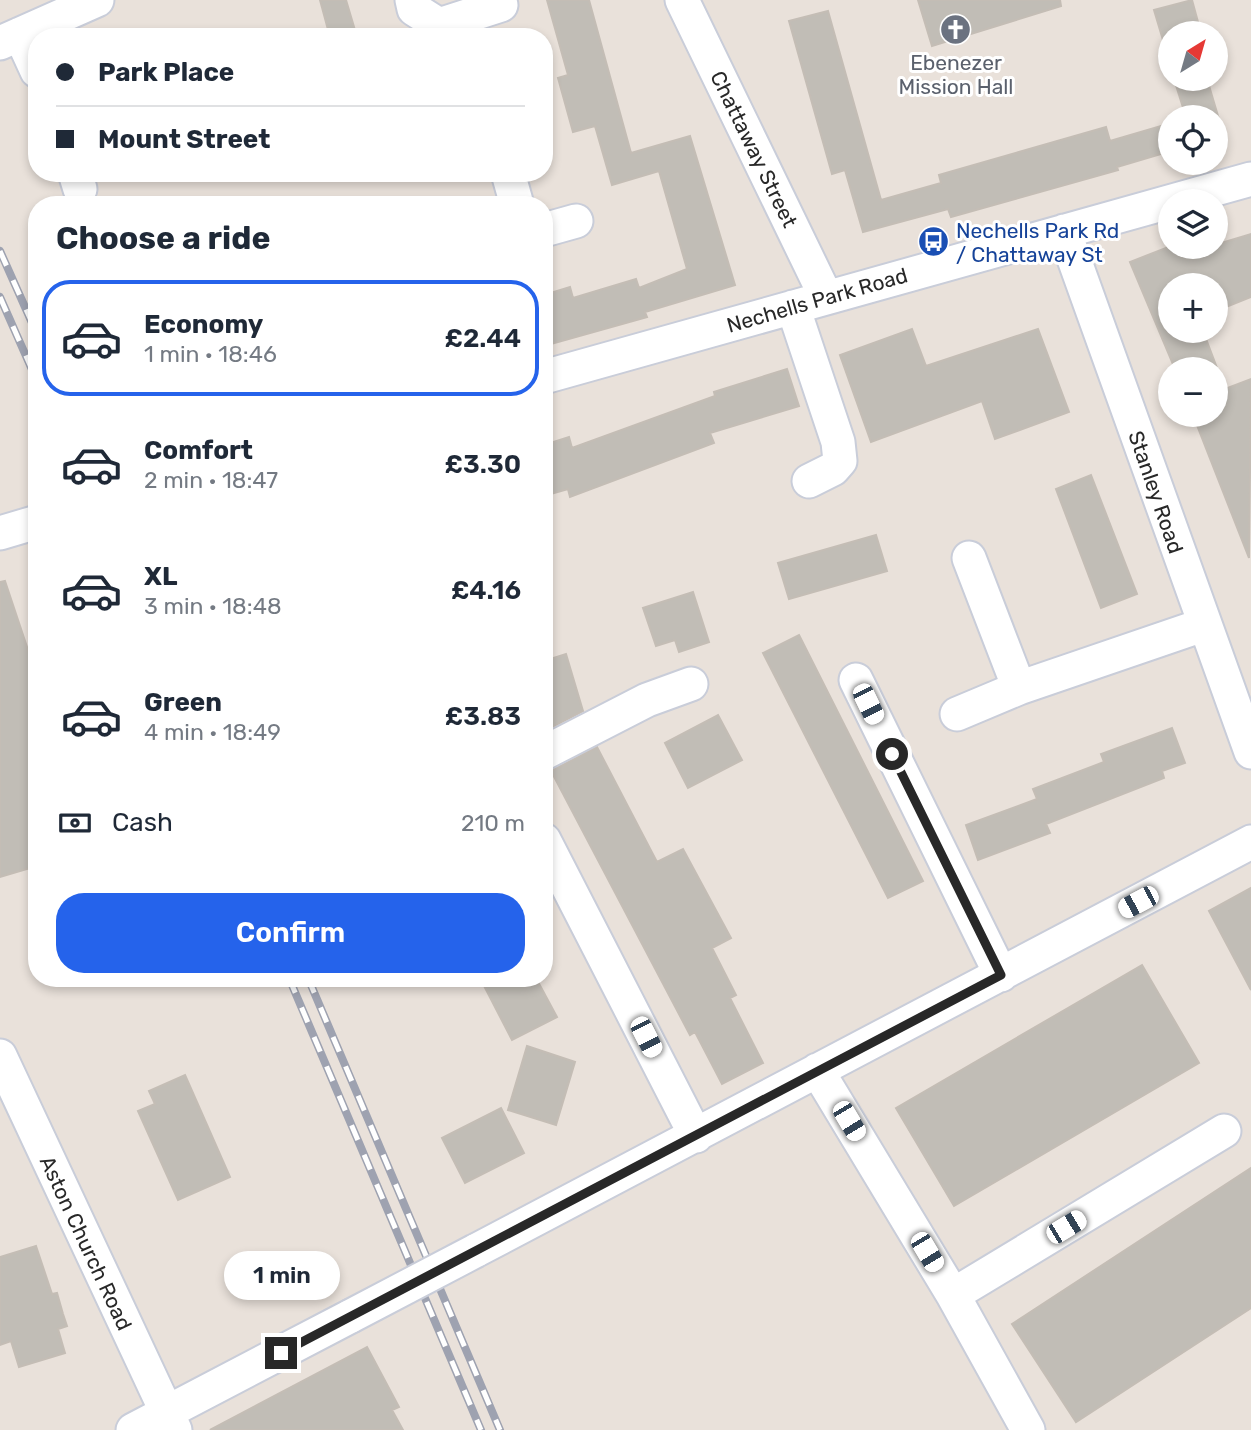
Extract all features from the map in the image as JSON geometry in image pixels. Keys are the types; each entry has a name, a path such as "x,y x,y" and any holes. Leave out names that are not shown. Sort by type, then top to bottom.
{"street":[{"path":"33,28 97,0"},
{"path":"412,0 414,9 439,25 466,27 501,5"},
{"name":"Chattaway Street","path":"682,0 827,297"},
{"path":"28,30 10,38 28,60"},
{"name":"Nechells Park Road","path":"553,374 1251,179"},
{"path":"553,227 576,221"},
{"name":"Stanley Road","path":"1064,231 1203,625 1251,752"},
{"path":"793,307 838,442 840,461 833,469 809,481"},
{"path":"969,558 1019,688"},
{"path":"957,714 1019,688 1203,625"},
{"path":"856,680 1001,975"},
{"path":"553,747 647,700 691,684"},
{"path":"132,1430 170,1421 351,1317 1251,842"},
{"path":"553,858 696,1136"},
{"name":"Aston Church Road","path":"0,1056 170,1421"},
{"path":"817,1070 953,1295 1028,1430"},
{"path":"953,1295 1224,1131"}],"building":[{"path":"320,0 346,0 354,28 328,28"},
{"path":"547,0 589,0 631,153 690,136 735,285 645,312 647,317 553,343 553,292 570,287 573,298 636,279 639,288 687,269 659,171 612,185 595,126 573,132 558,78 568,75"},
{"name":"Ebenezer Mission Hall","path":"918,0 1060,0 1061,6 932,46"},
{"path":"1192,0 1198,21 1158,21 1158,23 1154,10"},
{"path":"828,11 881,200 941,183 939,175 1106,127 1110,141 1158,127 1158,155 1117,167 1118,170 951,217 948,209 863,232 845,170 832,174 789,21"},
{"path":"1178,91 1211,91 1215,105 1182,105"},
{"path":"1251,234 1251,297 1228,306 1228,273 1158,273 1158,329 1130,262 1158,251 1158,259 1228,259 1228,241"},
{"path":"912,329 926,366 1038,329 1069,412 995,439 982,401 871,442 840,355"},
{"path":"1164,343 1208,343 1213,357 1170,357"},
{"path":"787,369 799,406 710,433 714,443 570,497 568,489 553,493 553,442 569,437 572,448 715,396 714,392"},
{"path":"1251,379 1249,558 1198,427 1228,427 1228,388"},
{"path":"1091,475 1137,594 1101,608 1056,489"},
{"path":"876,535 887,571 789,599 778,563"},
{"path":"5,581 28,650 28,869 0,877 0,582"},
{"path":"693,592 709,642 679,652 675,640 656,646 643,608"},
{"path":"799,635 923,881 888,898 763,653"},
{"path":"566,654 583,711 553,726 553,658"},
{"path":"718,715 742,760 688,788 665,743"},
{"path":"1172,728 1185,763 1162,771 1164,778 1046,824 1050,833 978,860 966,825 1037,799 1033,789 1104,762 1101,754"},
{"path":"597,747 657,862 683,849 731,938 712,948 736,995 730,998 763,1063 722,1084 695,1032 690,1035 553,775 553,770"},
{"path":"1251,888 1251,990 1209,911"},
{"path":"1142,965 1199,1063 954,1206 896,1108"},
{"path":"485,987 541,987 557,1017 512,1040"},
{"path":"527,1046 575,1062 556,1125 508,1110"},
{"path":"185,1075 230,1177 178,1200 138,1111 155,1104 149,1091"},
{"path":"501,1108 524,1153 465,1183 442,1138"},
{"path":"1251,1168 1251,1308 1076,1422 1012,1324"},
{"path":"36,1246 52,1294 57,1293 67,1326 58,1329 65,1353 19,1367 11,1341 0,1345 0,1257"},
{"path":"367,1347 399,1407 392,1410 403,1430 210,1430"}],"railway":[{"path":"0,251 28,314"},
{"path":"0,297 28,361"},
{"path":"293,987 481,1430"},
{"path":"312,987 500,1430"}],"place":[{"name":"Ebenezer Mission Hall","path":"956,30"},
{"name":"Nechells Park Rd / Chattaway St","path":"933,242"}],"route":[{"path":"281,1353 1001,975 892,754"}]}
